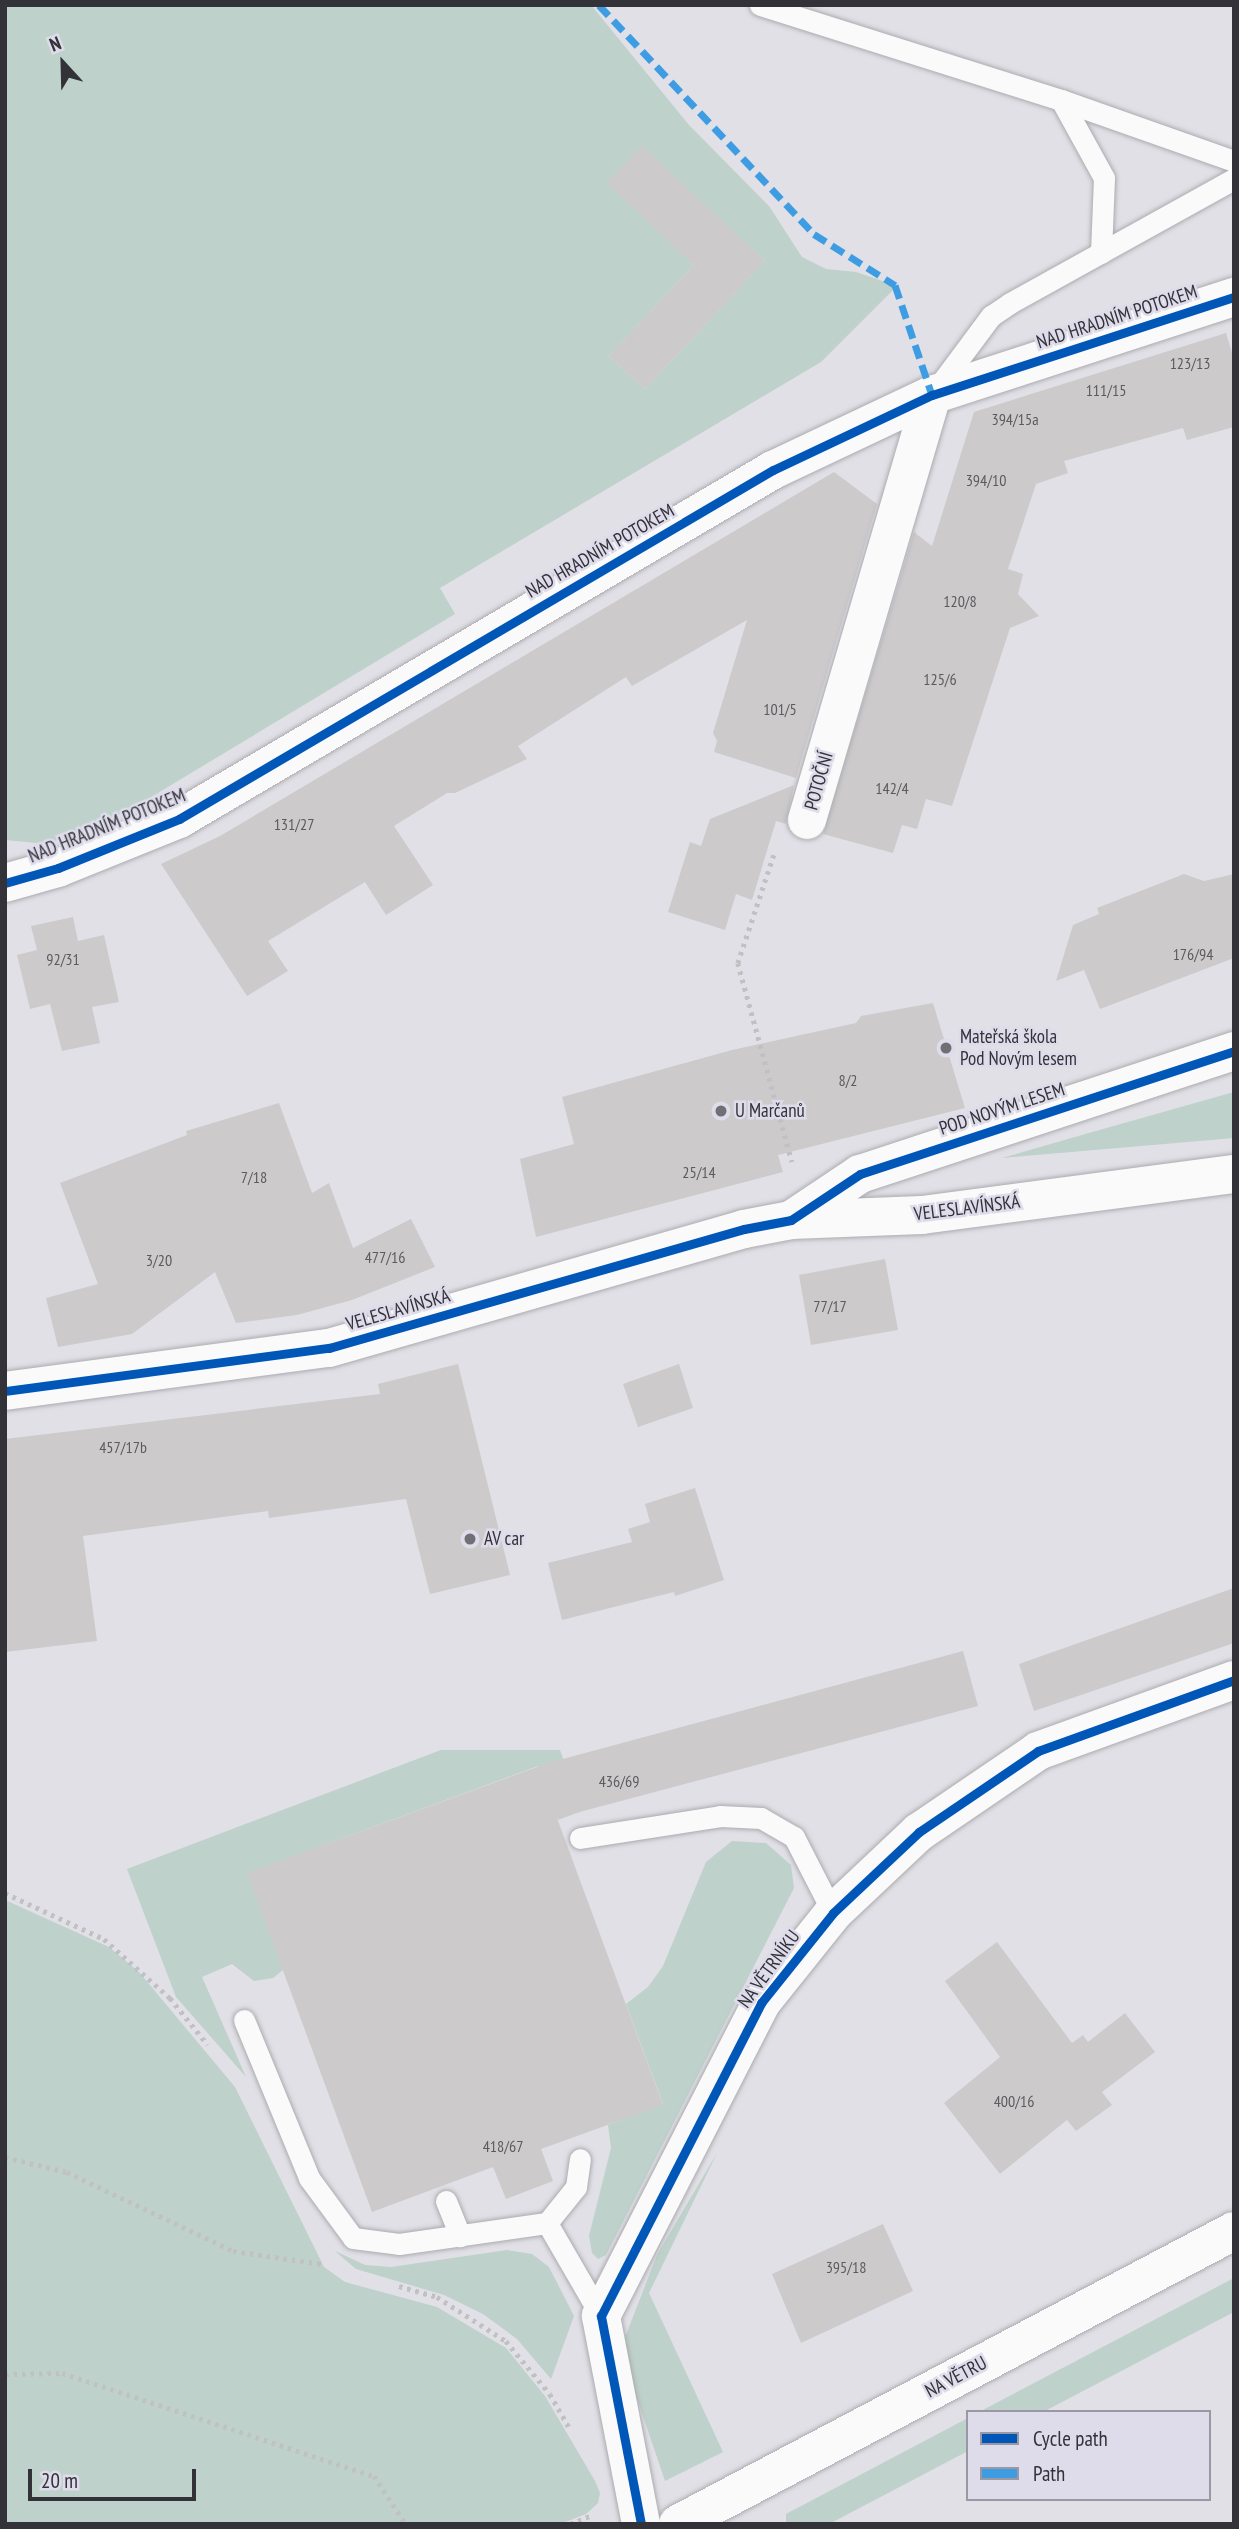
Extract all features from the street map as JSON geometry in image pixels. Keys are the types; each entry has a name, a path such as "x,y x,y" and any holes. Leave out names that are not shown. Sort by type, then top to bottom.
{"street":[{"name":"NAD HRADNÍM POTOKEM","path":"5,883 58,868 179,819 773,470 932,395 1234,297"},
{"name":"POTOČNÍ","path":"807,820 932,395"},
{"name":"POD NOVÝM LESEM","path":"791,1220 860,1174 1234,1051"},
{"name":"VELESLAVÍNSKÁ","path":"5,1391 329,1348 732,1233 791,1220 922,1215 1234,1174"},
{"name":"NA VĚTRNÍKU","path":"601,2316 761,2003 833,1913 919,1832 1038,1751 1234,1681"},
{"name":"NA VĚTRU","path":"678,2524 1234,2231"},
{"path":"601,2316 641,2524"}],"lane":[{"path":"760,5 1062,100 1234,161"},
{"path":"1062,100 1104,178 1101,253"},
{"path":"932,395 991,316 1234,179"},
{"path":"580,1838 720,1816 761,1818 794,1837 833,1913"},
{"path":"244,2020 309,2178 353,2238 399,2244 547,2223 576,2187 580,2159"},
{"path":"446,2201 460,2236"},
{"path":"547,2223 601,2316"}],"path":[{"path":"5,2157 66,2172 233,2251 323,2264"},
{"path":"5,2374 62,2373 374,2476 406,2524"}],"shaded area":[{"path":"5,5 591,5 689,125 769,206 802,257 826,269 856,272 897,286 821,362 440,588 455,614 128,811 48,844 5,840","holes":["641,147 765,261 645,389 609,356 694,265 608,183"]},
{"path":"1234,1092 1234,1138 1002,1158 1096,1131"},
{"path":"441,1750 560,1750 582,1811 558,1820 538,1766 248,1873 283,1970 273,1978 254,1981 232,1964 202,1977 246,2077 176,1997 127,1869"},
{"path":"732,1841 766,1843 791,1865 794,1888 606,2255 598,2259 592,2253 589,2236 611,2148 608,2125 663,2104 626,2004 648,1987 663,1966 706,1862"},
{"path":"5,1900 109,1947 139,1972 235,2087 324,2267 345,2282 437,2307 506,2348 545,2396 595,2481 600,2493 598,2503 586,2514 560,2524 5,2524"},
{"path":"717,2153 649,2293 723,2452 665,2481 628,2372 624,2340 657,2255"},
{"path":"507,2250 532,2254 549,2267 574,2316 551,2379 517,2339 483,2314 444,2295 356,2269 335,2251 365,2265 391,2267"},
{"path":"1234,2278 1234,2312 1047,2410 983,2410"},
{"path":"966,2419 966,2452 829,2524 786,2524 786,2514"}],"building":[{"path":"642,146 765,261 645,389 609,356 694,265 607,183"},
{"path":"1226,333 1234,359 1234,427 1187,440 1183,428 1064,461 1068,473 1036,484 1008,569 1023,574 1018,594 1039,616 1010,628 952,806 926,799 917,829 902,825 893,853 823,834 914,532 932,546 974,412"},
{"path":"834,472 877,504 796,778 714,752 717,741 713,733 747,620 632,686 626,677 518,746 527,759 455,793 447,793 394,826 433,885 386,915 365,882 268,941 288,971 247,996 161,864 220,836"},
{"path":"794,785 786,824 776,821 752,900 736,894 725,930 668,912 690,842 701,846 710,819"},
{"path":"1184,874 1204,881 1234,874 1234,958 1100,1009 1084,970 1056,981 1073,925 1099,914 1097,908"},
{"path":"73,917 78,941 104,935 119,1002 92,1007 100,1043 62,1051 50,1004 30,1009 17,955 37,950 31,926"},
{"path":"933,1003 965,1108 778,1155 783,1172 536,1237 520,1159 574,1144 562,1097 732,1050 856,1023 861,1016"},
{"path":"279,1103 312,1193 329,1183 353,1248 411,1219 435,1267 352,1300 297,1315 236,1323 215,1272 132,1334 58,1347 46,1298 98,1284 60,1183 187,1135 186,1131"},
{"path":"885,1259 898,1330 811,1345 799,1275"},
{"path":"458,1364 510,1575 430,1594 406,1499 269,1518 268,1511 83,1536 97,1641 5,1652 5,1439 380,1394 378,1384"},
{"path":"679,1364 693,1408 638,1427 623,1384"},
{"path":"695,1488 724,1580 675,1596 674,1592 562,1620 548,1563 632,1542 628,1529 650,1522 645,1504"},
{"path":"1234,1588 1234,1643 1034,1711 1019,1664"},
{"path":"963,1651 978,1706 557,1818 663,2105 541,2149 553,2181 506,2199 493,2167 372,2212 247,1873 548,1763"},
{"path":"997,1942 1072,2043 1083,2035 1088,2042 1125,2013 1155,2052 1102,2092 1112,2105 1076,2131 1067,2120 1000,2174 944,2103 1000,2057 945,1981"},
{"path":"883,2224 913,2291 801,2343 772,2274"}],"marked path":[{"path":"599,5 814,234 895,285 932,395"}],"cycle path":[{"path":"5,883 58,868 179,819 773,470 932,395 1234,297"},
{"path":"5,1391 329,1348 744,1229 791,1220 860,1174 1234,1051"},
{"path":"641,2524 601,2316 761,2003 833,1913 919,1832 1038,1751 1234,1680"}],"place":[{"name":"Mateřská škola Pod Novým lesem","path":"946,1048"},
{"name":"U Marčanů","path":"721,1111"},
{"name":"AV car","path":"470,1539"}]}
